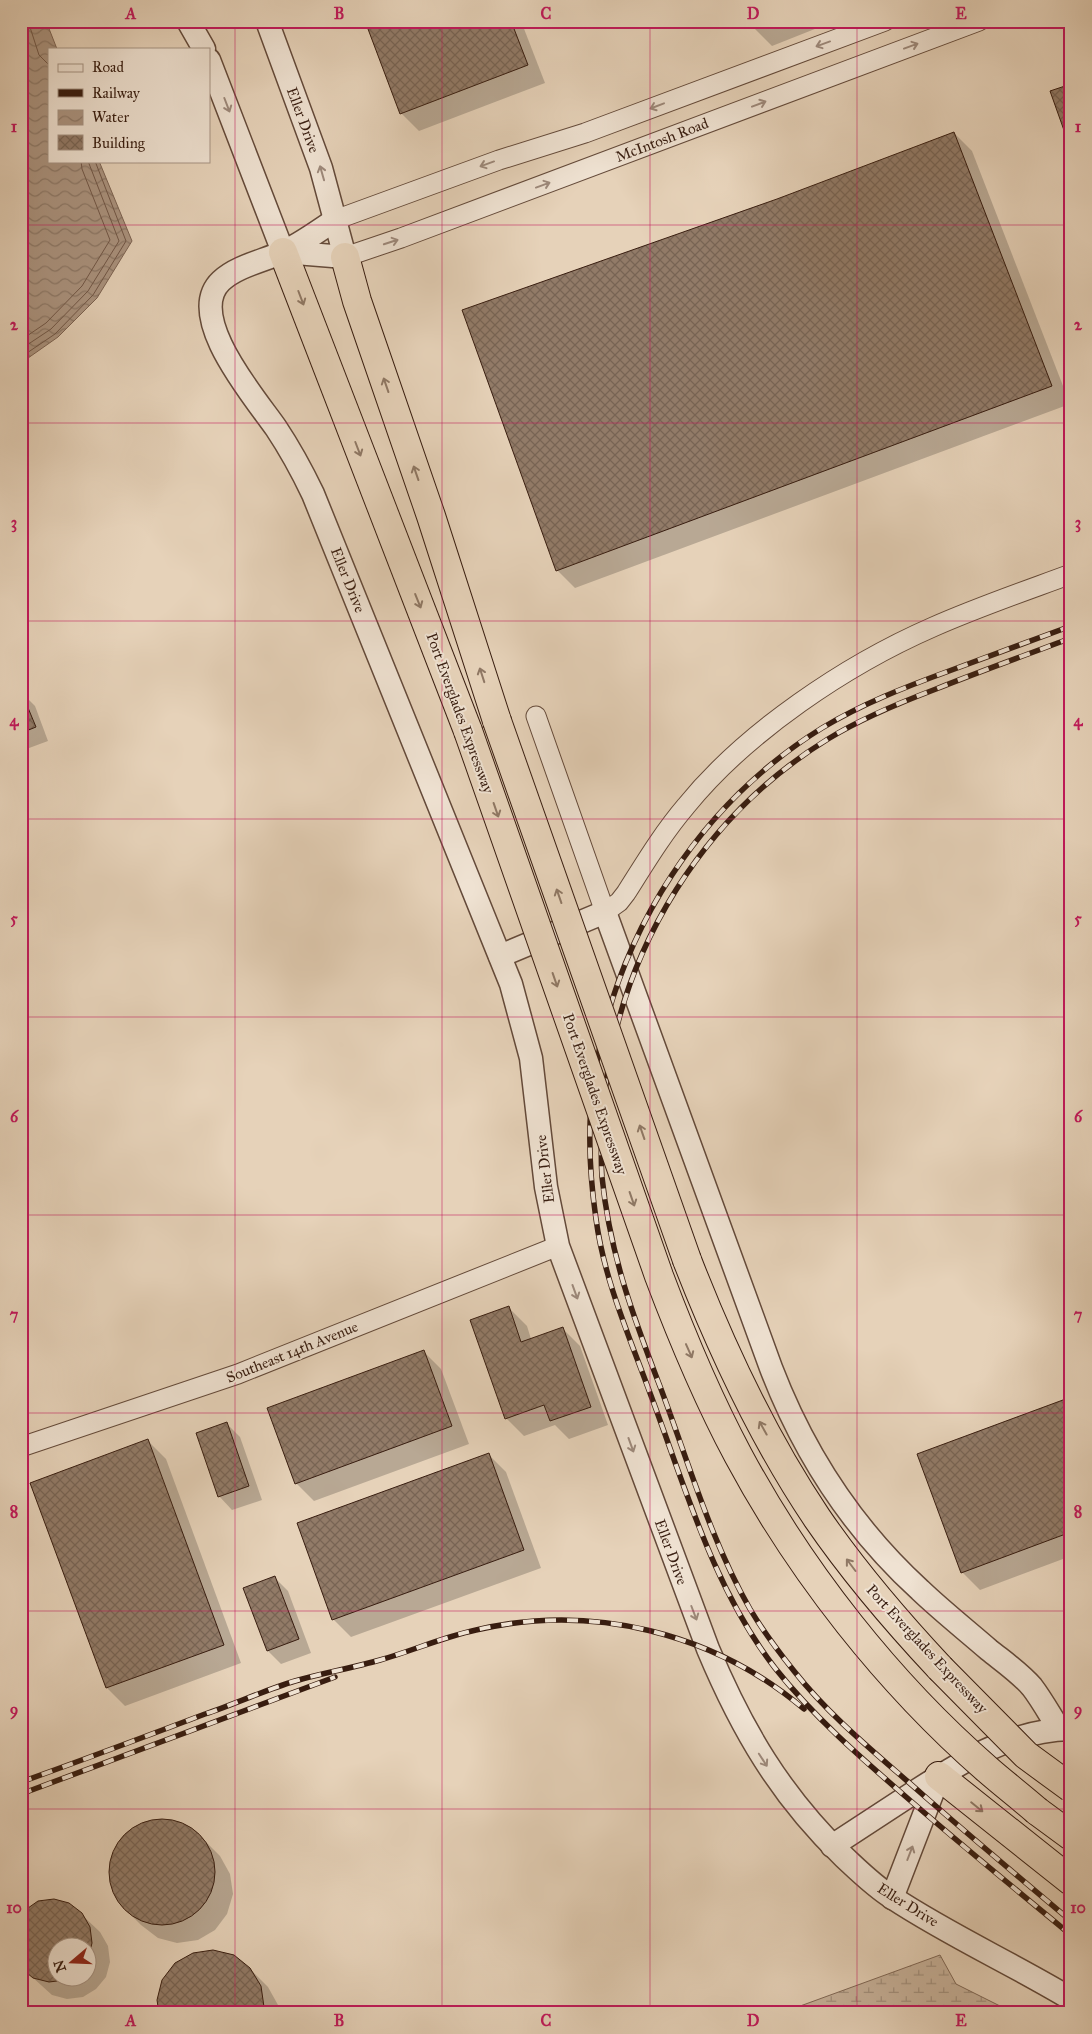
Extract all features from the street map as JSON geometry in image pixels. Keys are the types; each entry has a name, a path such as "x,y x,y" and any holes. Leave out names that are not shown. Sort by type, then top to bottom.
{"highway":[{"name":"Port Everglades Expressway","path":"283,252 468,731 659,1276 701,1380 739,1456 773,1515 809,1570 848,1622 954,1739 987,1770 1071,1836"},
{"name":"Port Everglades Expressway","path":"345,257 357,302 431,516 497,721 687,1260 730,1363 764,1430 817,1518 855,1570 898,1622 940,1668 1026,1755 1071,1788"},
{"path":"940,1668 1032,1740 1071,1766"},
{"path":"939,1776 1071,1881"}],"street":[{"path":"188,21 203,48"},
{"name":"Eller Drive","path":"267,21 321,168 345,257 283,252"},
{"path":"335,220 499,160 585,133 885,21"},
{"name":"McIntosh Road","path":"345,257 401,238 979,21"},
{"path":"210,63 283,252"},
{"name":"Eller Drive","path":"335,220 283,252 242,269 220,282 214,290 211,302 213,324 237,373 290,449 313,494 500,956 520,1011 531,1058 546,1187 558,1246 696,1618 726,1692 739,1719 772,1774 807,1818 856,1869 892,1898 1071,1999"},
{"path":"500,956 605,912 619,902 664,834 686,805 728,761 775,720 836,679 931,628 1071,574"},
{"path":"536,716 605,912 771,1368 787,1408 809,1453 848,1510 895,1566 940,1608 1020,1675 1065,1729 1014,1739 974,1755 832,1846"},
{"name":"Southeast 14th Avenue","path":"21,1447 238,1374 558,1246"},
{"path":"892,1898 939,1776"}],"green space":[{"path":"940,1955 956,1984 1014,2013 781,2013"}],"water":[{"path":"21,21 46,21 57,48 48,48 48,162 99,162 132,241 97,298 58,337 21,363"}],"building":[{"path":"365,21 511,21 528,65 400,114"},
{"path":"750,21 771,21 753,28"},
{"path":"1071,84 1071,150 1050,91"},
{"path":"954,132 1052,386 556,571 462,310 777,199"},
{"path":"21,691 36,727 21,733"},
{"path":"509,1306 521,1342 563,1327 591,1407 550,1421 544,1405 505,1419 470,1320"},
{"path":"424,1350 452,1426 295,1484 267,1408"},
{"path":"1071,1397 1071,1532 961,1573 917,1454"},
{"path":"227,1422 249,1486 218,1497 196,1433"},
{"path":"148,1439 224,1645 106,1688 30,1483"},
{"path":"489,1453 524,1550 332,1620 297,1523"},
{"path":"275,1576 299,1639 267,1651 243,1588"},
{"path":"162,1819 182,1823 199,1835 211,1852 215,1872 211,1892 199,1909 182,1921 162,1925 142,1921 125,1909 113,1892 109,1872 113,1852 125,1835 142,1823"},
{"path":"54,1899 69,1903 82,1913 90,1927 91,1936 48,1936 48,1982 33,1978 21,1968 21,1913 38,1901"},
{"path":"213,1950 234,1955 250,1968 261,1986 264,2007 262,2013 159,2013 157,2000 162,1980 175,1963 193,1953"},
{"path":"94,2006 114,2013 70,2013 78,2008"}],"railway":[{"path":"1071,626 916,683 853,711 822,728 778,759 739,794 703,833 672,875 645,921 623,969 606,1020 595,1072 590,1127 590,1164 600,1241 618,1307 702,1535 717,1570 753,1637 790,1686 837,1735 925,1814 1071,1935"},
{"path":"1071,638 908,700 854,724 828,739 783,770 743,806 707,846 676,890 650,937 629,987 614,1039 605,1092 601,1155 602,1177 611,1233 632,1310 723,1556 750,1609 771,1641 823,1705 940,1810 1071,1921"},
{"path":"21,1782 284,1685 380,1660 464,1633 519,1622 563,1620 606,1623 649,1630 691,1643 731,1660 768,1682 804,1709"},
{"path":"21,1794 335,1677"}]}
